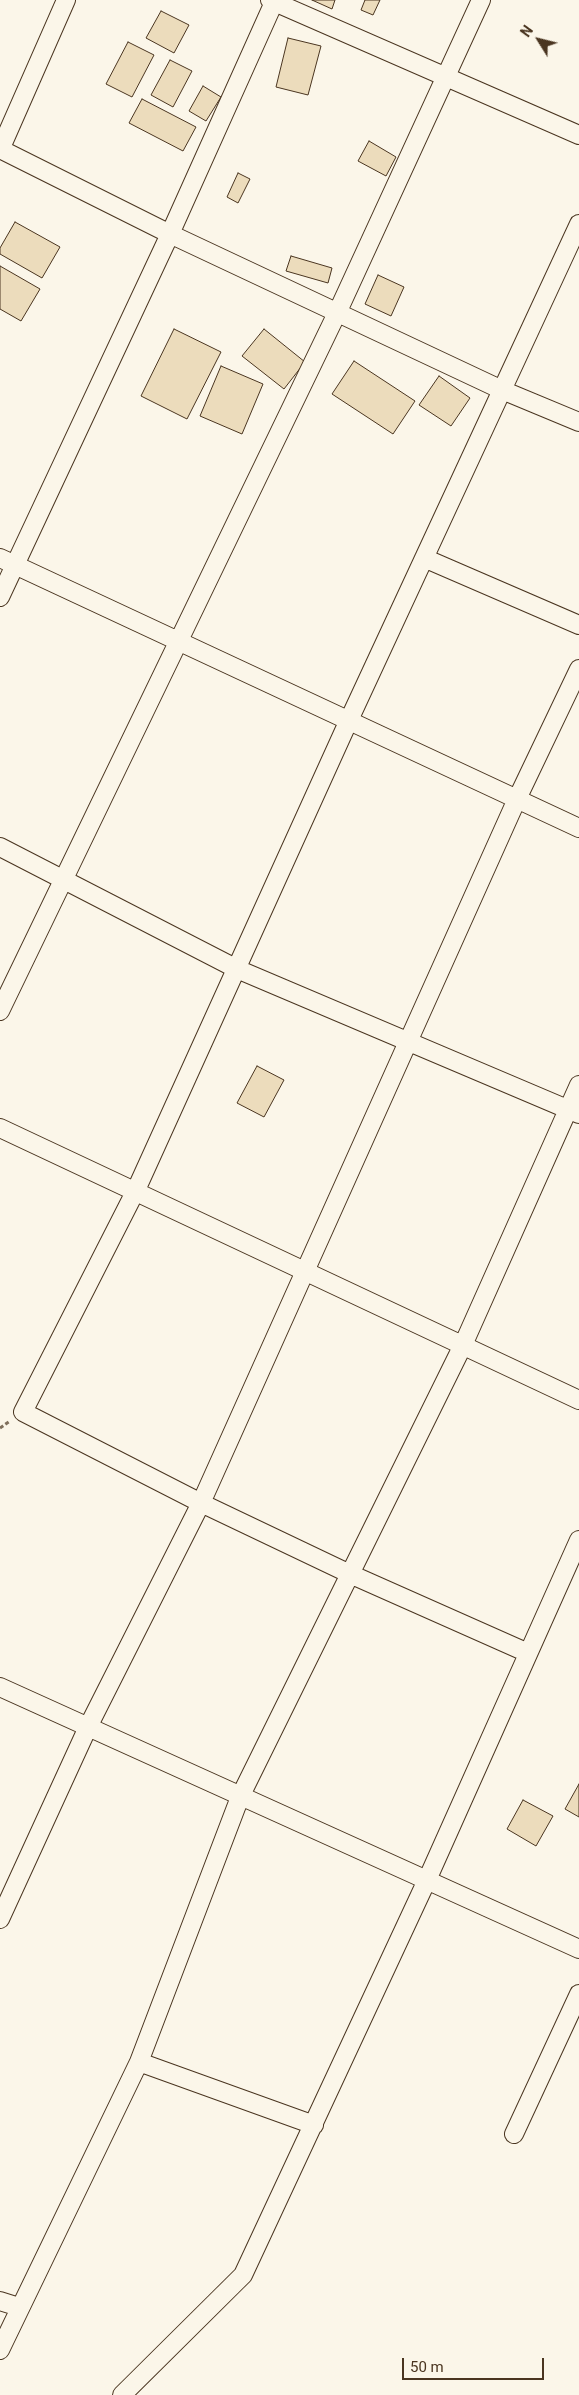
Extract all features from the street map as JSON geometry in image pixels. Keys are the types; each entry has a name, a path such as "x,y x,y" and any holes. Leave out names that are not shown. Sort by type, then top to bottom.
{"street":[{"path":"66,0 0,149 170,234 502,390 579,422"},
{"path":"0,597 8,562 170,234 273,0 579,135"},
{"path":"0,1011 338,312 482,0"},
{"path":"528,1653 350,1574 201,1503 23,1412 136,1190 349,720 579,224"},
{"path":"424,558 579,625"},
{"path":"8,562 579,828"},
{"path":"0,1919 88,1728 201,1503 306,1272 408,1040 579,669"},
{"path":"0,847 236,969 573,1111"},
{"path":"0,2350 19,2307 139,2062 240,1797 463,1345 573,1111 579,1085"},
{"path":"0,1128 136,1190 579,1400"},
{"path":"122,2395 243,2275 427,1880 579,1540"},
{"path":"0,1687 579,1949"},
{"path":"514,2134 579,1994"},
{"path":"139,2062 314,2126"},
{"path":"0,2301 19,2307"}],"building":[{"path":"312,0 335,0 332,9"},
{"path":"365,0 380,0 373,15 361,10"},
{"path":"161,11 189,25 174,53 146,38"},
{"path":"288,38 321,46 308,95 276,87"},
{"path":"128,42 154,55 132,97 106,84"},
{"path":"170,60 192,71 173,107 151,95"},
{"path":"203,86 221,97 206,121 189,111"},
{"path":"142,99 196,127 183,151 129,123"},
{"path":"369,141 396,157 386,176 358,161"},
{"path":"238,173 250,179 238,203 227,197"},
{"path":"15,222 60,247 42,278 0,254 0,248"},
{"path":"291,256 332,268 328,283 286,271"},
{"path":"0,266 40,289 21,321 0,309"},
{"path":"378,275 404,287 391,316 365,304"},
{"path":"174,329 221,352 187,419 141,396"},
{"path":"264,329 305,362 284,389 242,356"},
{"path":"354,361 415,401 393,434 332,394"},
{"path":"221,366 263,384 242,434 200,416"},
{"path":"439,376 470,398 451,426 419,405"},
{"path":"257,1066 284,1080 264,1117 237,1103"},
{"path":"579,1784 579,1817 565,1809"},
{"path":"523,1800 553,1816 536,1846 507,1829"}]}
